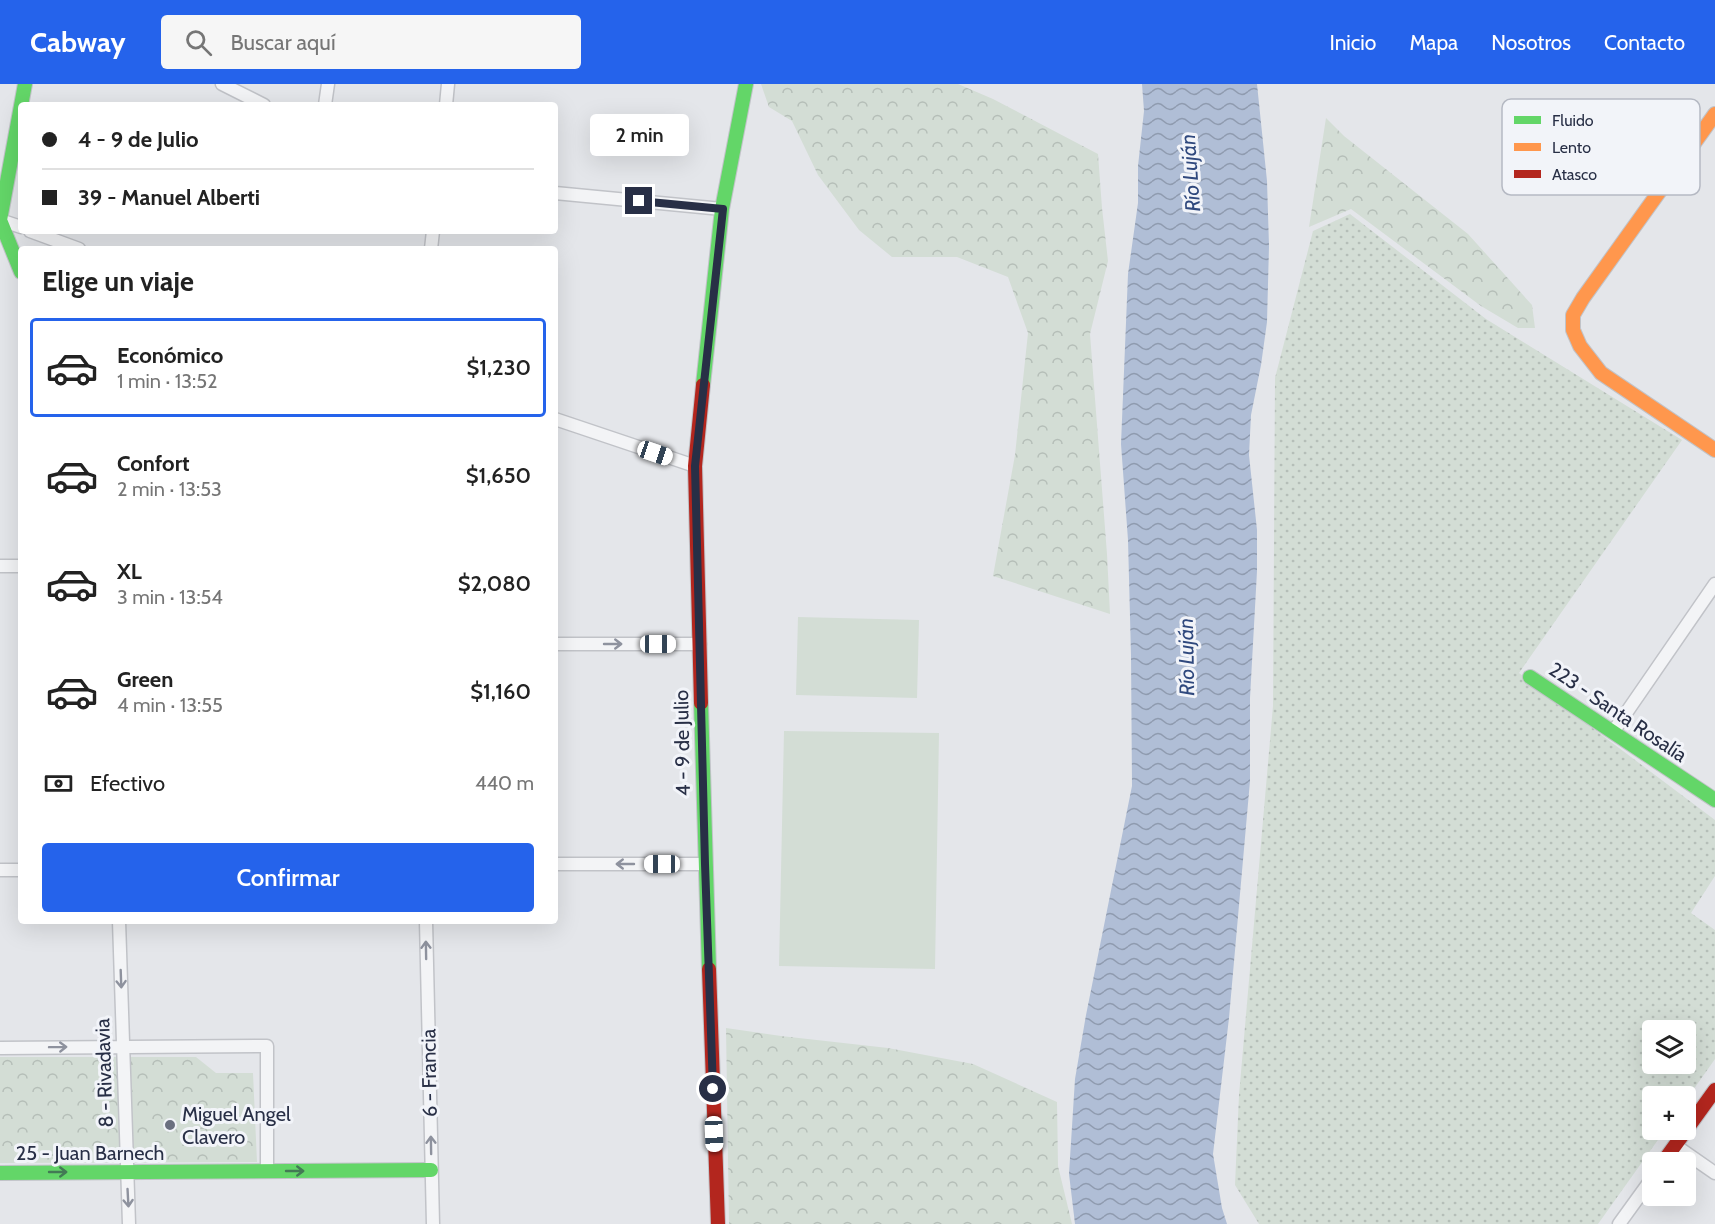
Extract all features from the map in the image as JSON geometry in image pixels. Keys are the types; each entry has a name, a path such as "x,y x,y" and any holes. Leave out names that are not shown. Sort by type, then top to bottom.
{"street":[{"path":"22,102 25,84"},
{"path":"222,84 258,102"},
{"path":"325,102 328,84"},
{"path":"446,102 448,84"},
{"name":"4 - 9 de Julio","path":"718,1224 705,864 695,466 723,209 746,84"},
{"path":"1700,135 1715,114"},
{"path":"18,122 0,220 18,265"},
{"path":"558,193 723,209"},
{"path":"1657,195 1573,314 1571,326 1588,358 1601,373 1715,450"},
{"path":"0,220 18,227"},
{"path":"38,234 71,246"},
{"path":"558,420 695,466"},
{"path":"0,566 18,566"},
{"path":"1613,732 1715,584"},
{"path":"558,644 700,644"},
{"name":"223 - Santa Rosalía","path":"1530,677 1715,800"},
{"path":"558,864 705,864"},
{"path":"0,870 18,870"},
{"name":"8 - Rivadavia","path":"119,924 129,1224"},
{"name":"6 - Francia","path":"426,924 433,1224"},
{"path":"0,1048 267,1046 267,1171"},
{"path":"1671,1152 1715,1090"},
{"path":"1676,1146 1715,1173"},
{"name":"25 - Juan Barnech","path":"0,1173 432,1170"},
{"path":"1619,1224 1642,1192"}],"green space":[{"path":"761,84 958,84 993,99 1098,154 1108,261 1090,334 1110,614 993,576 1015,455 1028,333 1008,277 957,257 892,257 859,230 818,175 792,121 769,107"},
{"path":"1326,118 1344,136 1468,234 1532,305 1535,328 1518,328 1481,306 1351,209 1309,227"},
{"path":"1350,214 1486,319 1682,440 1519,673 1715,820 1715,876 1691,913 1715,930 1715,1059 1696,1086 1642,1086 1642,1140 1658,1140 1649,1152 1642,1152 1642,1162 1598,1224 1259,1224 1235,1185 1239,1095 1273,706 1275,378 1313,231"},
{"path":"798,617 919,620 917,698 796,695"},
{"path":"784,731 939,733 935,969 779,966"},
{"path":"726,1028 888,1048 973,1064 1057,1102 1058,1166 1072,1224 729,1224"},
{"path":"0,1057 196,1057 216,1073 253,1073 257,1162 0,1163"}],"water":[{"name":"Río Luján","path":"1142,84 1257,84 1267,181 1269,246 1267,322 1251,415 1249,455 1257,530 1250,698 1250,781 1229,1018 1213,1154 1227,1224 1075,1224 1069,1174 1075,1079 1132,786 1128,540 1121,444 1128,274 1138,203 1138,166 1144,111"}],"traffic: fast":[{"path":"22,102 25,84"},
{"path":"703,385 722,209 746,84"},
{"path":"18,122 0,220 18,265"},
{"path":"1530,677 1715,800"},
{"path":"701,703 709,969"},
{"path":"0,1173 431,1170"}],"traffic: slow":[{"path":"1700,135 1715,114"},
{"path":"1657,195 1583,298 1573,315 1573,330 1580,346 1601,373 1715,450"}],"traffic: jam":[{"path":"701,703 695,466 703,385"},
{"path":"709,969 718,1224"},
{"path":"1670,1152 1715,1090"}],"place":[{"name":"Miguel Angel Clavero","path":"170,1125"}],"route":[{"path":"639,201 723,209 695,466 713,1089"}]}
